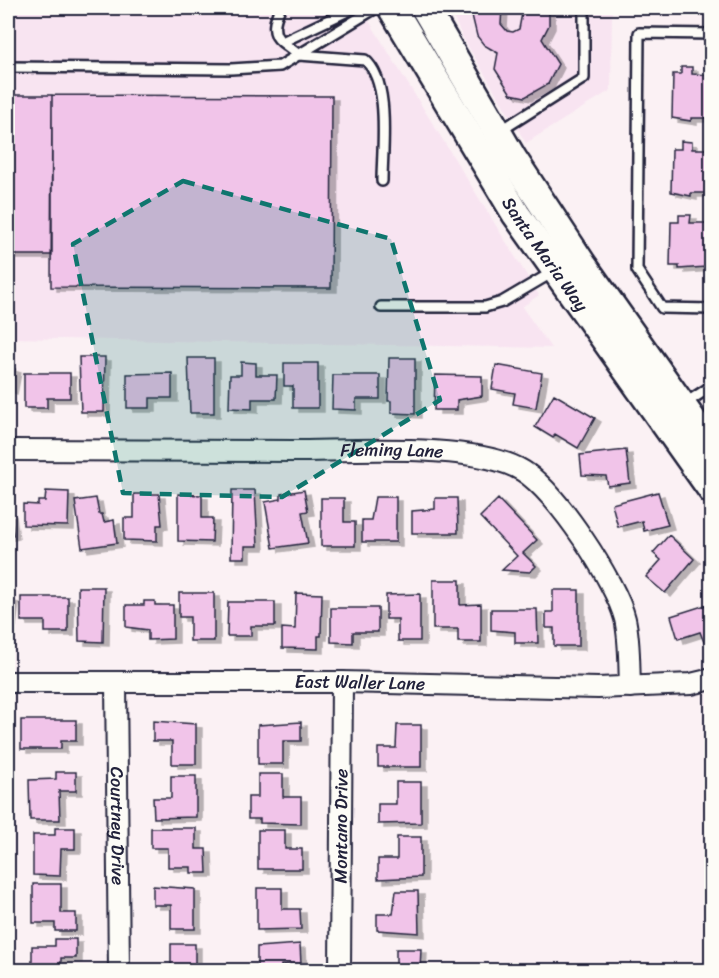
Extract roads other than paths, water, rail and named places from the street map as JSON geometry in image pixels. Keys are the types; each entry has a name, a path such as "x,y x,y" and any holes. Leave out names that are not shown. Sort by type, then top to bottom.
{"main road":[{"name":"Santa Maria Way","path":"392,8 516,214 711,489"},
{"name":"Santa Maria Way","path":"425,8 498,132 582,264 711,448"}],"street":[{"name":"Fleming Lane","path":"8,450 422,451 500,460 524,471 543,488 583,541 617,594 629,643 630,687"},
{"name":"East Waller Lane","path":"8,682 342,682 630,687 691,684 711,679"},
{"name":"Courtney Drive","path":"116,682 119,970"},
{"name":"Montano Drive","path":"340,970 342,682"}],"lane":[{"path":"280,8 275,18 275,33 282,42 299,55 365,60 369,63 381,88 383,102 382,181"},
{"path":"282,42 354,8"},
{"path":"8,67 231,69 280,66 376,8"},
{"path":"498,132 584,78 584,8"},
{"path":"711,34 639,33 638,258 638,270 662,308 711,309"},
{"path":"381,307 485,307 502,302 556,270"},
{"path":"681,406 711,386"}]}
